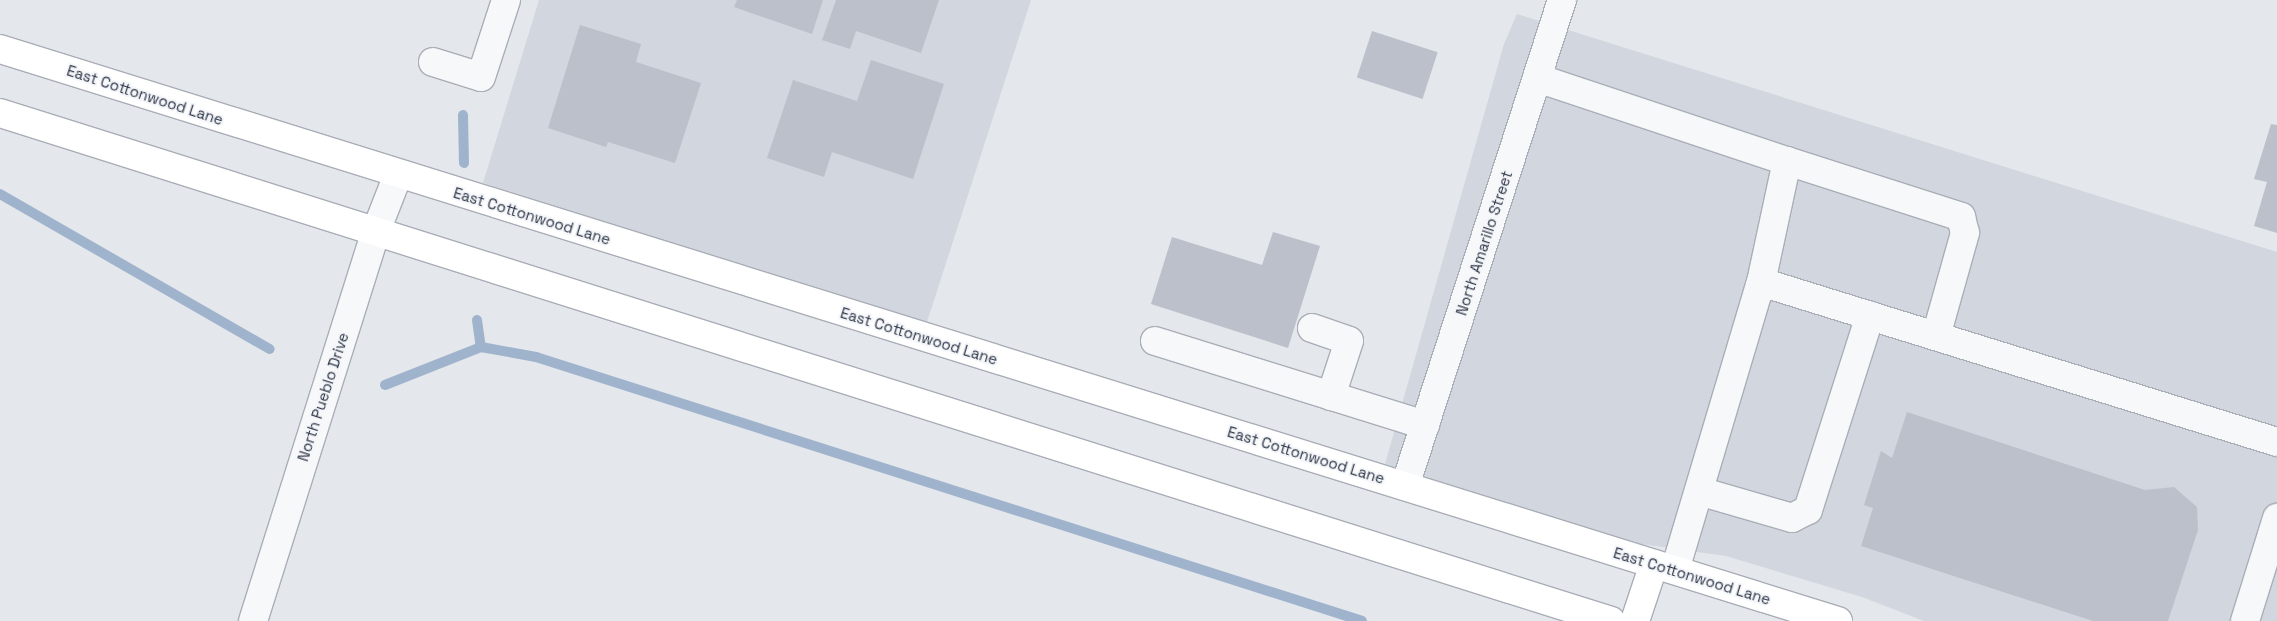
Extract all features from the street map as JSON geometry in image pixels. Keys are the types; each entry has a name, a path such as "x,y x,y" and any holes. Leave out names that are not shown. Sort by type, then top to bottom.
{"main road":[{"name":"East Cottonwood Lane","path":"0,49 398,175 1838,621"},
{"path":"0,113 1610,621"},
{"path":"1635,621 1665,567"}],"street":[{"path":"433,62 481,77 506,0"},
{"name":"North Amarillo Street","path":"1405,486 1562,0"},
{"path":"1537,78 1961,217 1965,233 1936,336"},
{"path":"1665,567 1699,491 1761,282 1787,161"},
{"name":"North Pueblo Drive","path":"252,621 376,231 398,175"},
{"path":"1761,282 2277,442"},
{"path":"1699,491 1792,518 1808,510 1870,316"},
{"path":"1312,328 1349,340 1331,396"},
{"path":"1155,340 1425,425"},
{"path":"2245,621 2277,518"}],"shaded area":[{"path":"539,0 1031,0 926,325 483,183"},
{"path":"1517,14 2277,252 2277,621 1924,621 1862,597 1726,556 1620,541 1385,464 1504,44"}],"building":[{"path":"737,0 823,0 812,34 734,7"},
{"path":"836,0 939,0 921,53 856,31 850,49 822,40"},
{"path":"580,25 641,44 636,62 701,83 675,163 608,142 606,147 548,128"},
{"path":"1372,31 1438,52 1422,99 1357,78"},
{"path":"871,60 944,84 913,179 832,152 824,177 767,158 793,80 857,101"},
{"path":"2271,124 2277,125 2277,233 2254,226 2267,182 2254,179"},
{"path":"1273,232 1320,246 1288,348 1151,304 1172,237 1262,265"},
{"path":"1907,412 2145,490 2174,487 2197,507 2198,530 2168,621 2093,621 1861,546 1873,508 1864,505 1881,451 1892,458"}],"waterway":[{"path":"463,115 464,163"},
{"path":"0,194 270,349"},
{"path":"477,320 481,347"},
{"path":"385,385 481,347 536,357 1362,621"}]}
